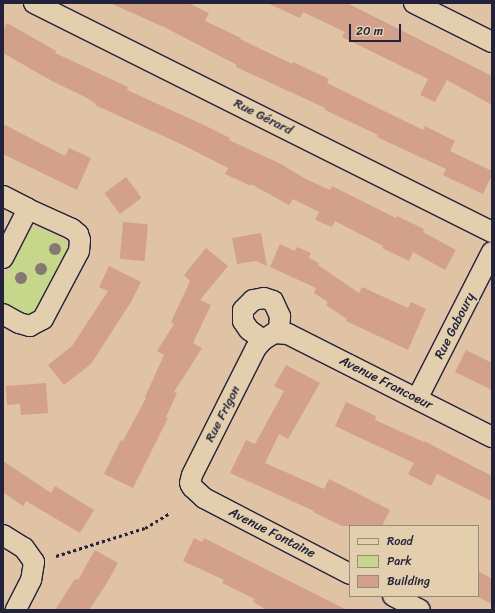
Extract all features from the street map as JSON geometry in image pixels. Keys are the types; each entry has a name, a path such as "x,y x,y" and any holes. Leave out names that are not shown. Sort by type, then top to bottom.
{"street":[{"name":"Rue Gérard","path":"34,3 492,232"},
{"path":"414,3 492,42"},
{"path":"3,196 75,231 80,240 80,249 43,319 30,326 19,323 3,314"},
{"path":"3,258 28,209"},
{"name":"Rue Gaboury","path":"417,399 492,252"},
{"name":"Avenue Francoeur","path":"271,336 288,334 492,437"},
{"name":"Rue Frigon","path":"194,491 190,483 192,475 254,352 271,336"},
{"name":"Avenue Fontaine","path":"194,491 204,498 349,573"},
{"path":"3,535 24,548 34,562 31,580 16,610"},
{"path":"395,597 420,610"}],"path":[{"path":"56,556 134,532 153,524 170,513"}],"green space":[{"path":"39,227 64,240 68,248 68,252 37,311 33,314 25,315 3,303 3,281 27,234 33,229"}],"building":[{"path":"110,3 188,3 209,13 205,21 292,64 293,62 329,79 327,83 423,130 425,126 455,141 450,151 492,171 492,175 483,194 443,175 446,169 377,137 378,135 325,110 325,108 236,67 237,65 166,28"},
{"path":"267,3 347,3 492,76 492,105 447,80 435,102 420,95 428,79 342,37 345,32 303,12 300,18"},
{"path":"7,23 56,51 55,53 128,87 127,90 206,126 230,138 229,140 281,164 304,178 330,190 332,186 396,218 397,216 424,229 423,232 456,250 445,270 413,252 409,261 382,248 383,246 335,221 332,227 315,220 319,212 293,199 289,205 251,184 251,186 225,174 228,168 183,145 95,105 96,104 87,98 52,81 3,53 3,31"},
{"path":"3,124 65,156 69,148 91,158 77,190 3,154"},
{"path":"126,177 142,198 120,214 104,193"},
{"path":"123,222 148,224 145,261 120,259"},
{"path":"261,233 267,266 256,261 237,264 232,238"},
{"path":"280,244 295,251 297,247 311,253 309,258 319,263 318,265 359,293 362,287 408,308 411,302 426,309 408,350 346,321 347,319 326,305 328,302 314,293 316,288 270,267"},
{"path":"206,248 228,266 200,300 211,305 193,343 202,348 174,392 177,393 166,417 168,418 133,488 104,474 121,440 123,441 146,398 145,397 164,355 157,351 174,324 171,322 190,281 184,275"},
{"path":"109,266 141,282 131,302 91,364 64,385 48,365 72,346 108,291 99,287"},
{"path":"466,350 492,363 492,390 455,372"},
{"path":"286,365 320,383 288,439 279,434 265,463 324,489 329,479 390,510 382,525 342,526 313,512 314,511 230,473 246,440 255,444 284,391 274,386"},
{"path":"46,383 48,413 21,415 20,404 7,405 6,386"},
{"path":"346,402 376,416 375,420 424,441 492,476 492,501 437,474 431,486 408,474 414,463 335,426"},
{"path":"3,461 51,493 55,486 94,510 80,533 26,501 23,506 3,492"},
{"path":"194,538 202,542 204,538 347,610 267,610 253,602 255,599 222,583 224,580 183,561"},
{"path":"95,550 118,563 89,610 55,610 75,579 78,580"},
{"path":"479,572 492,579 492,604 478,597"}]}
